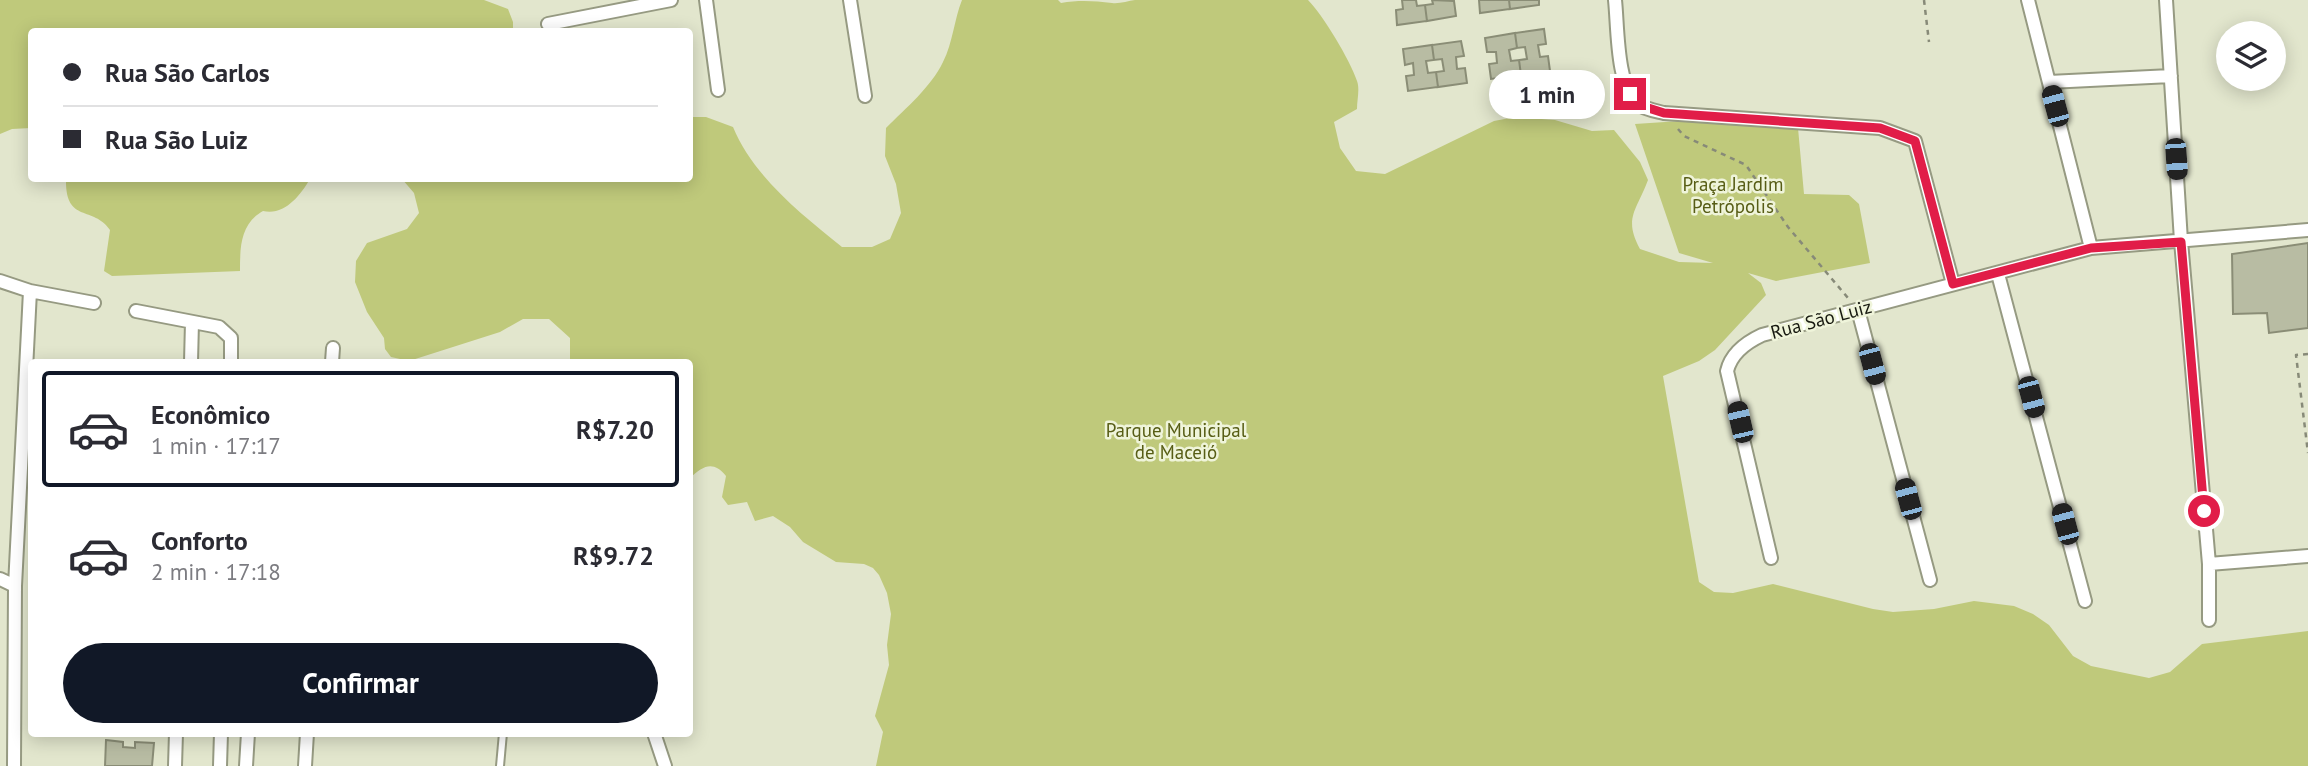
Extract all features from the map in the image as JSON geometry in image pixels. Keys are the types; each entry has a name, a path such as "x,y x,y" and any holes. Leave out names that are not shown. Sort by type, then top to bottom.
{"street":[{"path":"548,24 671,0"},
{"path":"706,0 718,90"},
{"path":"850,0 865,96"},
{"path":"1615,0 1623,80 1639,105 1664,113 1880,128 1915,141 1953,284"},
{"path":"2028,0 2091,248"},
{"path":"2166,0 2181,242 2209,564 2209,620"},
{"path":"2049,82 2171,76"},
{"name":"Rua São Luiz","path":"1771,558 1727,371 1729,363 1748,342 1762,335 2091,248 2308,230"},
{"path":"1998,274 2085,601"},
{"path":"0,281 30,291 94,303"},
{"path":"14,766 15,586 30,291"},
{"path":"1858,310 1930,580"},
{"path":"136,311 219,327 231,338 232,359"},
{"path":"191,359 192,322"},
{"path":"332,359 333,348"},
{"path":"2209,564 2308,556"},
{"path":"0,579 15,586"},
{"path":"175,766 176,737"},
{"path":"220,766 221,737"},
{"path":"246,766 248,737"},
{"path":"305,766 307,737"},
{"path":"655,737 665,766"}],"lane":[{"path":"500,766 503,737"}],"path":[{"path":"1924,0 1929,42"},
{"path":"1664,113 1684,136 1746,165 1788,227 1858,310"},
{"path":"2308,354 2296,355 2308,453"}],"green space":[{"path":"0,0 484,0 508,9 513,22 513,28 28,28 28,128 12,129 0,134"},
{"name":"Parque Municipal de Maceió","path":"962,0 1115,3 1135,0 1308,0 1336,38 1357,81 1357,109 1334,122 1340,148 1356,171 1385,174 1494,121 1515,117 1555,120 1592,131 1614,130 1640,162 1648,180 1632,221 1640,249 1679,262 1713,263 1679,253 1635,124 1680,121 1798,128 1804,194 1849,195 1859,204 1870,263 1776,281 1748,273 1761,283 1766,295 1715,350 1699,361 1663,376 1699,582 1714,592 1733,593 1773,584 1893,612 1934,609 1974,601 2014,606 2049,625 2073,656 2091,666 2149,678 2170,672 2202,644 2308,631 2308,766 876,766 883,732 875,716 889,665 887,645 891,614 887,593 879,575 864,564 836,562 803,542 790,527 773,516 755,521 747,502 728,505 722,497 726,476 717,468 708,466 693,475 693,359 570,359 570,338 549,319 523,319 500,332 415,359 391,357 385,349 384,338 367,312 355,282 356,261 367,243 407,229 419,213 414,193 405,182 693,182 693,117 706,117 733,127 765,178 842,247 872,247 890,239 901,213 896,184 885,156 886,128 938,71 949,47"},
{"path":"66,182 308,182 284,208 271,212 263,211 255,216 243,237 240,271 112,276 104,271 110,230 103,222 75,208 67,193"}],"building":[{"path":"1402,0 1416,0 1417,6 1425,5 1427,21 1397,25 1396,10 1403,9"},
{"path":"1432,0 1454,1 1456,16 1427,21 1425,5 1433,4"},
{"path":"1479,0 1509,0 1510,9 1480,13"},
{"path":"1509,0 1539,0 1539,5 1510,9"},
{"path":"1544,29 1546,44 1538,45 1540,57 1548,56 1550,71 1521,75 1519,60 1527,59 1525,47 1517,48 1515,33"},
{"path":"1515,33 1517,48 1509,50 1511,61 1519,60 1521,75 1491,79 1489,64 1497,63 1496,52 1487,52 1485,38"},
{"path":"1461,41 1464,56 1456,57 1457,69 1465,68 1467,83 1438,87 1436,72 1444,71 1442,59 1434,60 1432,45"},
{"path":"1432,45 1434,60 1426,61 1428,73 1436,72 1438,87 1408,91 1406,76 1414,75 1413,63 1405,65 1403,49"},
{"path":"2308,243 2308,328 2269,333 2267,313 2233,314 2232,254"},
{"path":"106,740 123,742 123,747 135,748 135,742 154,743 152,766 105,766"}],"route":[{"path":"1630,94 1639,105 1664,113 1880,128 1915,141 1953,284 2091,248 2181,242 2204,511"}],"park label":[{"name":"Praça Jardim Petrópolis","path":"1733,195"}]}
